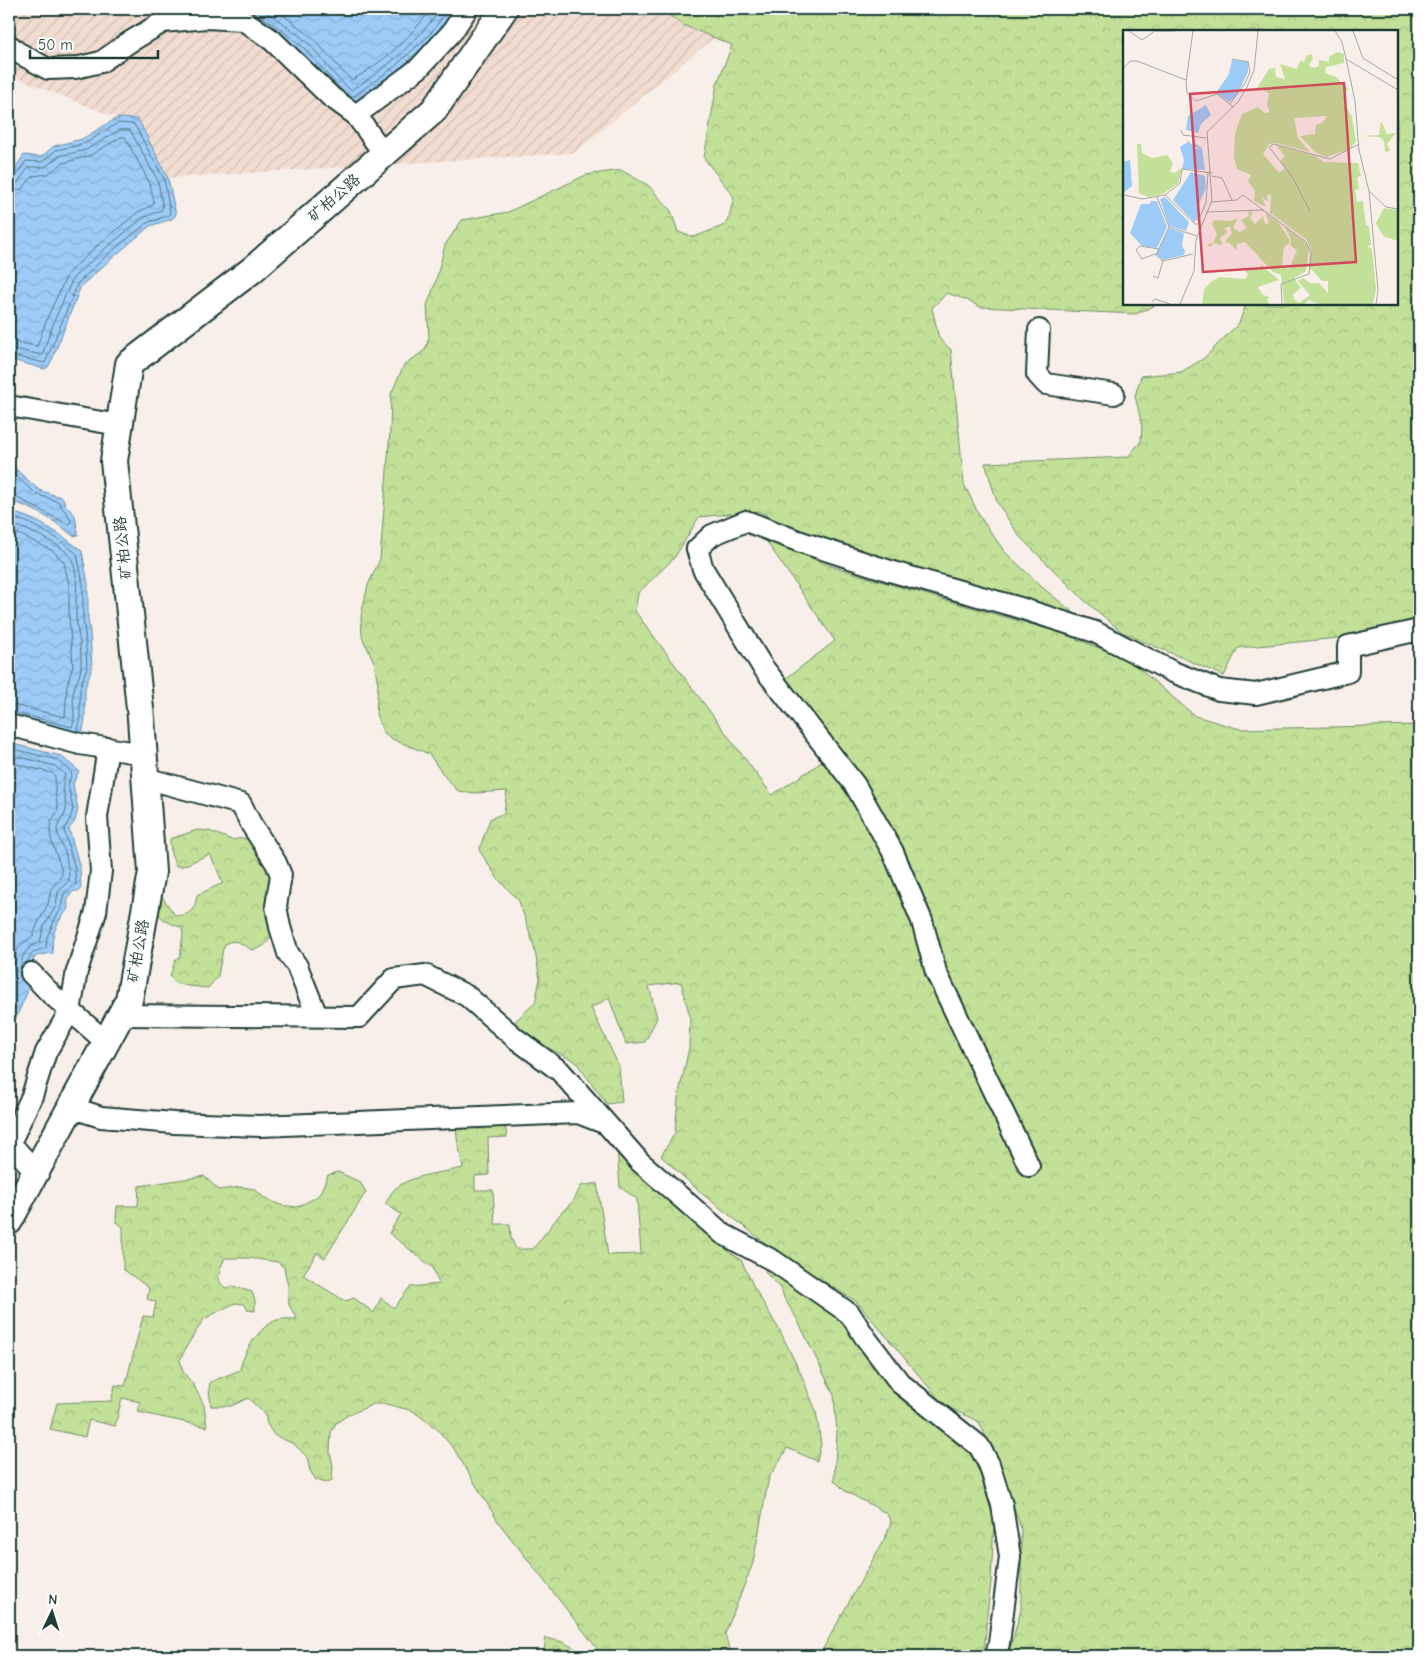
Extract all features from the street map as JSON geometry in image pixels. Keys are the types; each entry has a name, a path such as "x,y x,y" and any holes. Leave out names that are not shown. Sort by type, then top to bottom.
{"street":[{"path":"356,115 419,68 452,32 467,9"},
{"name":"矿柏公路","path":"9,1218 129,1000 152,872 144,766 114,461 128,364 252,270 434,110 504,9"},
{"path":"9,45 17,52 48,69 75,68 101,62 163,22 206,18 243,20 272,40 331,97 356,115 384,154"},
{"path":"1039,330 1037,374 1046,384 1114,394"},
{"path":"9,406 119,425"},
{"path":"1029,1166 936,972 922,921 893,852 855,785 762,666 702,570 698,549 712,536 746,521 798,542 1095,632 1173,672 1219,690 1256,694 1348,672 1348,646 1419,630"},
{"path":"9,725 80,744 108,748 144,766 241,804 251,824 276,863 281,875 276,906 280,927 288,953 297,966 317,1016"},
{"path":"35,1171 9,1144 32,1096 46,1052 70,1011 77,971 96,912 101,871 97,817 108,748"},
{"path":"31,973 51,994 106,1042"},
{"path":"121,1015 359,1017 394,979 425,975 467,996 515,1038 560,1070 639,1161 723,1234 774,1262 850,1314 864,1337 900,1383 979,1446 989,1464 1002,1504 1010,1557 996,1656"},
{"path":"70,1107 101,1117 174,1123 260,1126 578,1113 607,1124"}],"shaded area":[{"path":"9,9 749,9 574,153 168,178 138,119 117,118 9,75"}],"green space":[{"path":"661,9 1410,9 1419,17 1419,172 1416,174 1419,179 1419,618 1348,637 1238,648 1224,676 1122,632 1084,600 1019,536 997,502 985,463 1128,457 1141,441 1142,425 1135,396 1141,376 1181,372 1203,359 1239,323 1246,305 1398,305 1398,30 1123,30 1123,305 1156,305 1136,314 980,307 947,293 932,308 939,338 951,350 964,484 980,517 1005,552 1043,588 1075,614 819,540 758,511 699,517 675,557 638,593 635,611 772,795 816,766 834,749 785,679 835,641 762,535 822,563 1058,632 1128,659 1195,716 1240,729 1419,725 1419,1656 1008,1656 1021,1610 1021,1529 1003,1473 979,1422 944,1405 857,1302 778,1253 701,1193 661,1156 675,1133 678,1098 689,1048 690,1017 681,982 649,986 657,1018 645,1042 626,1044 609,998 591,1008 619,1066 622,1102 607,1104 575,1061 537,1043 513,1023 535,1003 540,979 534,946 519,901 498,879 479,850 490,819 504,813 507,791 475,793 458,791 445,777 429,754 392,739 383,732 376,714 378,684 374,662 362,637 361,616 368,585 380,559 390,432 391,394 404,365 425,350 429,337 427,305 435,284 445,245 462,220 508,212 586,175 621,170 649,186 671,211 678,232 694,237 725,225 734,197 704,158 717,84 732,45 683,25"},
{"path":"197,830 209,831 232,840 243,838 254,842 271,853 272,932 267,943 260,948 252,950 233,941 226,943 223,949 218,976 208,988 175,983 170,976 175,961 180,957 182,928 163,919 156,907 156,901 162,897 175,915 184,915 193,908 197,895 223,883 210,854 183,866 176,866 171,854 170,839"},
{"path":"505,1123 507,1137 488,1138 489,1175 475,1176 475,1190 493,1190 495,1224 510,1224 511,1238 516,1249 533,1249 561,1213 574,1200 581,1186 597,1183 608,1255 641,1254 637,1199 620,1187 617,1148 675,1206 717,1243 741,1260 801,1374 816,1411 821,1444 817,1461 787,1448 769,1477 753,1563 725,1634 734,1656 603,1656 499,1523 454,1449 437,1429 413,1411 386,1404 374,1404 348,1415 336,1423 331,1432 332,1480 326,1483 316,1480 310,1471 307,1457 294,1444 274,1435 267,1424 265,1414 248,1398 231,1406 211,1406 210,1382 240,1370 248,1348 258,1334 270,1323 279,1319 297,1319 289,1305 288,1286 284,1268 278,1262 249,1258 225,1258 220,1269 219,1281 225,1288 232,1286 252,1292 255,1301 255,1311 248,1310 244,1304 235,1303 204,1319 180,1360 183,1372 193,1384 204,1405 207,1427 138,1412 140,1402 122,1398 115,1426 89,1420 85,1437 50,1429 57,1403 111,1401 115,1385 125,1386 143,1316 153,1317 156,1302 147,1299 149,1288 123,1269 123,1227 116,1221 117,1206 138,1206 139,1186 204,1176 219,1190 241,1187 255,1189 263,1197 280,1205 297,1207 315,1198 320,1193 328,1175 338,1172 360,1182 366,1192 325,1258 317,1253 303,1275 345,1301 354,1298 374,1313 381,1298 394,1308 410,1287 439,1284 433,1268 389,1233 401,1214 385,1204 392,1192 408,1181 426,1175 463,1168 456,1124"},
{"path":"764,1265 842,1320 848,1330 885,1374 893,1392 968,1448 980,1474 994,1520 991,1583 984,1656 819,1656 887,1534 891,1522 886,1513 845,1491 834,1480 837,1433 834,1395 797,1319 784,1298 781,1288 766,1273"},
{"path":"546,1638 563,1642 588,1656 543,1656"}],"water":[{"path":"238,9 455,9 432,39 396,72 349,105 300,52 271,28"},
{"path":"117,118 138,119 168,178 176,215 172,219 150,226 81,286 48,367 44,369 9,359 9,177 24,155 41,157 54,146 82,139"},
{"path":"9,463 39,490 63,498 65,504 75,515 78,535 73,536 34,510 9,502"},
{"path":"9,512 19,514 48,527 82,551 88,584 88,619 92,668 85,688 85,719 81,741 9,722"},
{"path":"9,743 61,756 79,771 73,784 78,809 75,821 69,829 80,868 81,888 79,891 74,891 68,899 68,909 58,924 54,935 53,953 39,955 34,958 27,993 12,1027 9,1053"}]}
